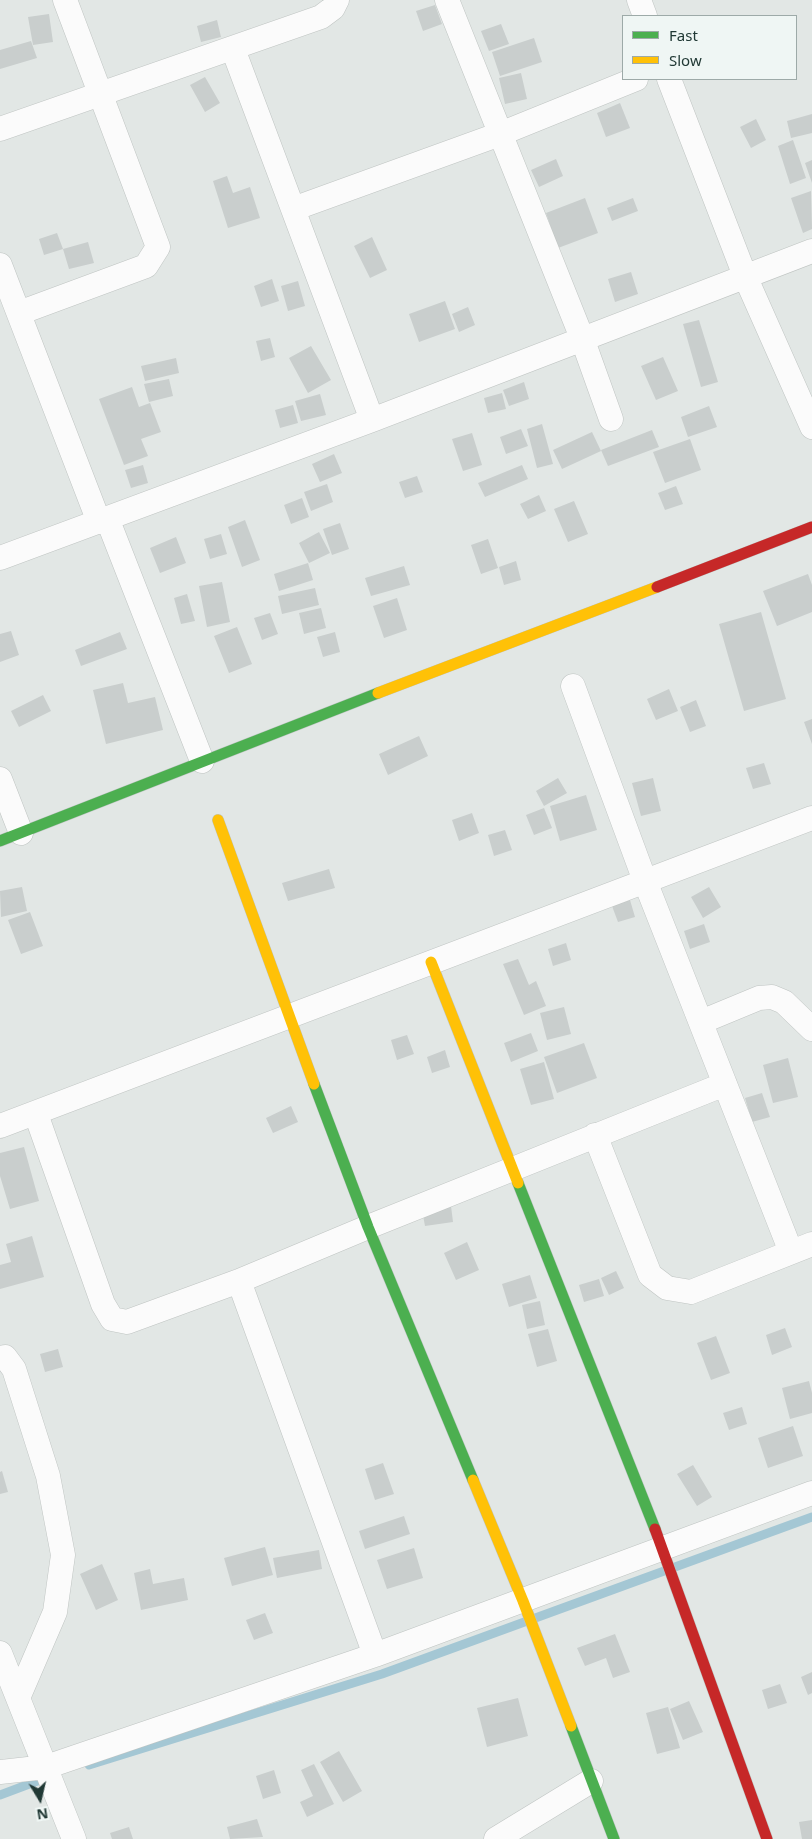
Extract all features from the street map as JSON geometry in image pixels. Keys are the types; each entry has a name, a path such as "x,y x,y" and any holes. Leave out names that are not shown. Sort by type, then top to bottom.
{"street":[{"path":"19,313 146,266 158,247 65,0"},
{"path":"0,129 100,96 320,17 333,8 336,0"},
{"path":"447,0 582,338 611,419"},
{"path":"639,0 645,15"},
{"path":"233,48 372,420"},
{"path":"293,209 500,134 634,80"},
{"path":"669,80 746,276 812,427"},
{"path":"0,558 372,420 812,251"},
{"path":"0,265 202,761"},
{"path":"0,779 11,837 202,761 812,527"},
{"path":"573,686 645,881 725,1084 802,1248 691,1292 667,1288 650,1276 595,1135"},
{"path":"0,1126 36,1114 288,1016 812,818"},
{"path":"218,820 288,1016 368,1227 524,1601 614,1839"},
{"path":"431,962 617,1437 664,1550 767,1839"},
{"path":"701,1022 758,998 772,997 784,1002 812,1029"},
{"path":"36,1114 103,1304 112,1319 127,1322 239,1282 368,1227 725,1084"},
{"path":"239,1282 375,1655"},
{"path":"0,1358 5,1358 14,1369 48,1476 63,1555 55,1612 18,1698"},
{"path":"0,1772 46,1766 375,1655 664,1550 812,1493"},
{"path":"0,1653 74,1839"},
{"path":"496,1839 591,1781"}],"building":[{"path":"435,5 442,24 423,31 416,11"},
{"path":"49,14 53,42 33,45 28,17"},
{"path":"217,20 221,37 201,42 197,26"},
{"path":"501,24 509,44 489,51 481,31"},
{"path":"534,38 542,62 500,76 492,52"},
{"path":"31,41 37,58 0,69 0,50"},
{"path":"521,73 527,99 505,104 499,78"},
{"path":"205,77 220,103 205,112 190,85"},
{"path":"620,103 630,128 606,137 597,113"},
{"path":"812,114 812,133 791,138 787,121"},
{"path":"756,119 766,140 751,148 740,127"},
{"path":"793,140 806,178 790,184 778,146"},
{"path":"556,159 563,176 539,187 531,170"},
{"path":"812,160 812,183 805,163"},
{"path":"227,176 233,193 250,187 260,218 228,228 213,181"},
{"path":"811,191 812,229 803,233 791,198"},
{"path":"585,198 598,233 558,248 546,213"},
{"path":"633,198 638,211 612,221 607,208"},
{"path":"57,233 63,249 44,255 39,239"},
{"path":"372,237 387,270 370,278 354,246"},
{"path":"88,242 94,263 69,269 63,249"},
{"path":"631,272 638,294 615,302 608,279"},
{"path":"272,279 279,301 261,307 254,286"},
{"path":"298,281 305,306 288,311 281,286"},
{"path":"445,301 455,329 419,342 409,314"},
{"path":"468,307 475,325 459,332 452,314"},
{"path":"699,320 718,382 701,387 683,324"},
{"path":"270,338 275,357 261,361 256,341"},
{"path":"311,346 331,380 308,393 289,358"},
{"path":"663,357 678,391 656,400 641,366"},
{"path":"176,358 179,373 145,381 141,366"},
{"path":"169,379 173,396 149,402 144,384"},
{"path":"524,382 529,399 509,406 503,390"},
{"path":"132,387 139,407 150,403 161,432 141,439 148,456 124,465 99,399"},
{"path":"502,393 506,409 488,413 484,398"},
{"path":"320,394 326,415 301,421 295,401"},
{"path":"293,405 298,423 280,428 275,410"},
{"path":"709,406 717,427 688,437 681,417"},
{"path":"542,424 553,464 537,468 527,429"},
{"path":"521,429 528,446 506,454 500,437"},
{"path":"652,430 659,447 608,466 601,450"},
{"path":"592,432 601,451 562,469 553,450"},
{"path":"472,433 482,465 463,471 452,439"},
{"path":"690,439 701,470 665,483 653,452"},
{"path":"334,454 342,473 320,482 312,464"},
{"path":"143,465 148,483 131,488 125,470"},
{"path":"522,465 528,479 485,497 478,483"},
{"path":"417,476 423,492 405,498 399,482"},
{"path":"327,484 333,502 311,511 304,492"},
{"path":"676,486 683,504 665,510 658,493"},
{"path":"539,495 546,511 528,519 520,504"},
{"path":"302,498 309,517 291,524 284,505"},
{"path":"574,501 588,534 568,542 554,509"},
{"path":"245,520 260,560 242,567 228,527"},
{"path":"340,523 349,549 332,555 323,529"},
{"path":"319,532 330,553 309,563 299,543"},
{"path":"221,534 227,554 210,559 204,539"},
{"path":"176,537 186,563 160,573 150,548"},
{"path":"488,539 498,568 481,574 471,545"},
{"path":"516,561 521,580 504,585 499,567"},
{"path":"308,563 313,580 279,591 274,574"},
{"path":"404,566 410,585 371,596 365,578"},
{"path":"808,574 812,585 812,612 777,626 763,591"},
{"path":"222,582 230,622 207,627 199,586"},
{"path":"315,588 319,605 282,614 278,596"},
{"path":"187,594 195,621 181,624 174,598"},
{"path":"397,598 407,630 384,638 373,606"},
{"path":"321,608 326,628 304,634 299,613"},
{"path":"761,612 786,699 744,711 719,624"},
{"path":"270,613 278,634 262,640 254,618"},
{"path":"237,627 252,664 229,673 214,636"},
{"path":"11,631 19,655 0,662 0,634"},
{"path":"120,632 127,649 81,666 75,650"},
{"path":"335,632 340,652 323,657 317,637"},
{"path":"123,683 128,703 155,697 163,730 106,744 93,690"},
{"path":"669,689 678,711 656,720 647,699"},
{"path":"43,695 51,711 19,727 11,711"},
{"path":"696,700 706,726 690,732 680,707"},
{"path":"812,719 812,744 804,722"},
{"path":"419,736 428,756 388,775 379,754"},
{"path":"764,763 771,784 753,789 746,768"},
{"path":"558,778 567,793 544,806 536,791"},
{"path":"653,778 661,811 641,816 632,783"},
{"path":"586,795 597,830 560,841 550,806"},
{"path":"544,808 552,828 534,835 526,815"},
{"path":"472,813 479,833 459,841 452,820"},
{"path":"505,830 512,850 494,856 488,835"},
{"path":"329,869 335,888 288,901 282,883"},
{"path":"22,887 27,911 1,917 0,891"},
{"path":"709,887 721,907 703,918 691,897"},
{"path":"630,900 635,917 618,922 612,906"},
{"path":"30,912 43,946 21,954 8,920"},
{"path":"704,924 710,942 690,949 684,931"},
{"path":"566,943 571,960 553,966 548,949"},
{"path":"518,959 529,985 536,981 546,1006 524,1015 503,964"},
{"path":"564,1007 571,1034 547,1040 540,1013"},
{"path":"531,1033 538,1051 511,1062 504,1043"},
{"path":"407,1035 414,1054 397,1060 391,1040"},
{"path":"584,1043 597,1078 557,1093 544,1057"},
{"path":"445,1050 450,1067 432,1073 427,1057"},
{"path":"788,1058 798,1097 773,1103 763,1065"},
{"path":"544,1062 554,1099 531,1105 520,1069"},
{"path":"762,1093 770,1117 752,1122 745,1098"},
{"path":"291,1106 298,1122 273,1133 266,1118"},
{"path":"24,1147 39,1201 10,1209 0,1176 0,1153"},
{"path":"451,1206 453,1222 425,1226 422,1210"},
{"path":"32,1236 44,1277 0,1289 0,1265 11,1262 6,1244"},
{"path":"467,1242 479,1270 456,1280 444,1253"},
{"path":"616,1271 624,1288 609,1295 601,1278"},
{"path":"530,1275 537,1298 509,1307 502,1284"},
{"path":"599,1279 604,1296 584,1302 579,1285"},
{"path":"540,1301 545,1325 527,1329 522,1305"},
{"path":"785,1328 792,1347 772,1355 766,1335"},
{"path":"548,1329 557,1361 537,1367 528,1334"},
{"path":"716,1336 730,1373 711,1380 697,1343"},
{"path":"58,1349 63,1367 45,1372 40,1354"},
{"path":"809,1381 812,1393 812,1413 790,1419 782,1388"},
{"path":"742,1407 747,1424 729,1430 723,1413"},
{"path":"793,1426 803,1456 768,1468 758,1438"},
{"path":"383,1463 394,1494 375,1500 365,1469"},
{"path":"693,1465 712,1497 697,1506 677,1474"},
{"path":"2,1471 8,1492 0,1494 0,1472"},
{"path":"404,1516 410,1534 365,1549 359,1531"},
{"path":"265,1547 273,1575 232,1586 224,1558"},
{"path":"414,1548 423,1578 387,1589 377,1560"},
{"path":"319,1550 322,1569 277,1578 273,1558"},
{"path":"102,1564 118,1600 96,1610 80,1574"},
{"path":"150,1569 153,1584 184,1578 188,1600 141,1610 134,1573"},
{"path":"265,1613 273,1633 254,1640 246,1620"},
{"path":"615,1634 630,1672 613,1678 606,1658 585,1666 577,1648"},
{"path":"812,1672 812,1693 808,1695 801,1677"},
{"path":"780,1684 787,1703 768,1709 762,1690"},
{"path":"518,1698 528,1736 487,1747 477,1708"},
{"path":"689,1701 703,1732 683,1740 670,1709"},
{"path":"668,1707 680,1748 657,1754 646,1713"},
{"path":"339,1751 362,1791 343,1802 320,1762"},
{"path":"314,1764 334,1804 307,1817 300,1802 313,1796 301,1770"},
{"path":"274,1770 281,1793 263,1799 256,1776"},
{"path":"257,1819 263,1837 230,1839 227,1827"},
{"path":"812,1820 812,1839 802,1839 799,1822"},
{"path":"129,1827 133,1839 112,1839 110,1833"}],"waterway":[{"path":"89,1765 382,1674 812,1517"},
{"path":"0,1795 48,1777"}],"traffic: fast":[{"path":"0,841 378,693"},
{"path":"314,1084 368,1227 473,1480"},
{"path":"518,1183 655,1529"},
{"path":"571,1726 614,1839"}],"traffic: slow":[{"path":"378,693 657,587"},
{"path":"218,820 314,1084"},
{"path":"431,962 518,1183"},
{"path":"473,1480 523,1601 571,1726"}],"traffic: jam":[{"path":"657,587 812,527"},
{"path":"655,1529 767,1839"}]}
